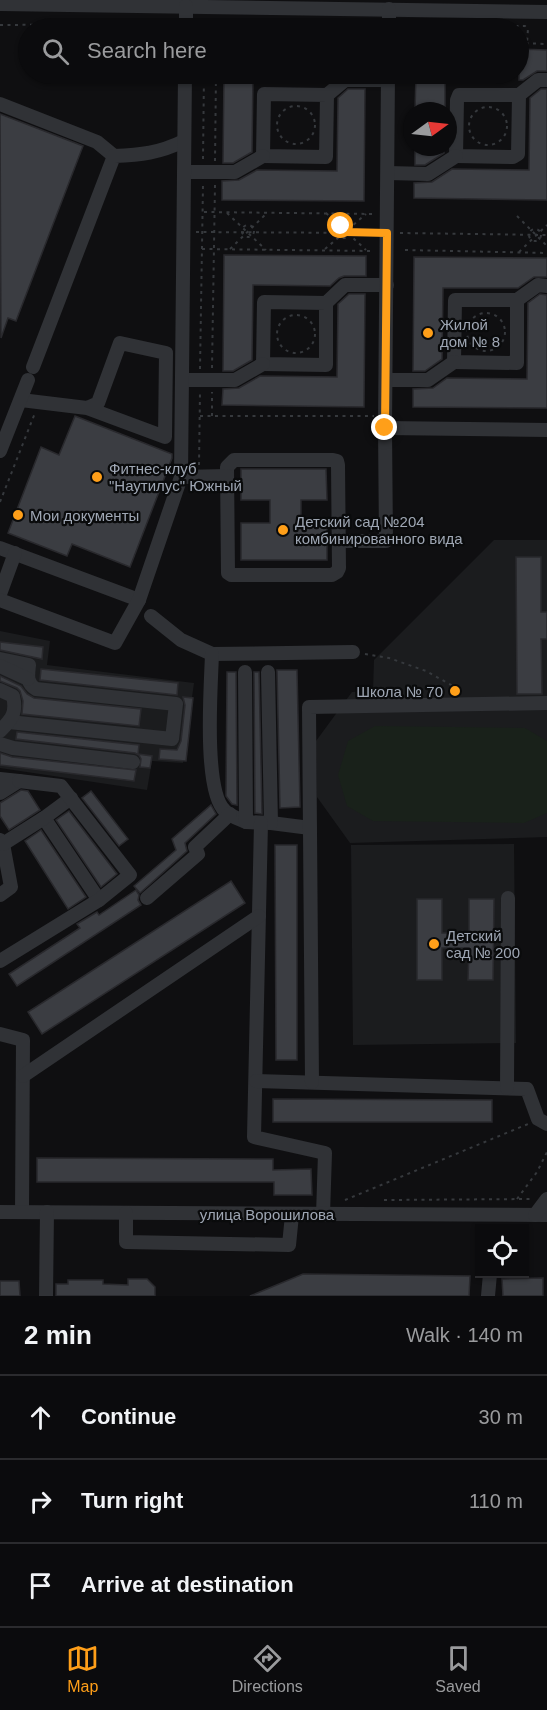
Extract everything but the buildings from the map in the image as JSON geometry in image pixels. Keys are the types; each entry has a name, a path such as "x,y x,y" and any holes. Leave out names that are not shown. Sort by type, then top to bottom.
{"street":[{"path":"0,4 547,12"},
{"path":"186,6 186,18"},
{"path":"389,9 389,18"},
{"path":"457,126 458,97 462,94 519,95 538,80 547,80"},
{"path":"0,600 116,643 140,600 181,477 185,84"},
{"path":"263,156 264,94 327,95 340,84"},
{"path":"338,541 386,541 388,84"},
{"path":"184,172 235,172 263,156 326,157 327,95"},
{"path":"388,173 428,174 456,156 513,157 518,154 519,95"},
{"path":"0,104 97,142 114,156 152,153 184,141"},
{"path":"0,451 114,156"},
{"path":"263,364 264,302 326,303 345,285 387,285"},
{"path":"454,362 455,300 517,300 538,285 547,286"},
{"path":"386,380 428,380 454,362 517,363 517,300"},
{"path":"182,380 235,380 263,364 326,365 326,303"},
{"path":"21,400 87,408 165,437 166,354 120,343 98,403 87,408"},
{"path":"385,428 547,430"},
{"path":"234,460 337,461 339,568 337,572 332,574 231,575 228,573 227,476 227,466 234,460"},
{"path":"181,477 227,476"},
{"path":"0,548 140,600"},
{"path":"0,594 15,553"},
{"path":"151,616 181,640 212,654 353,652"},
{"path":"212,654 209,751 219,803 225,811 246,822 310,828"},
{"path":"0,659 29,665 28,680 30,685 36,689 176,704 172,739 7,724"},
{"path":"0,666 28,680"},
{"path":"245,672 246,822"},
{"path":"268,672 266,823 259,916 254,1137 326,1154 323,1215"},
{"path":"0,690 12,696 15,705 7,724"},
{"path":"312,1082 309,707 547,703"},
{"path":"0,708 7,724"},
{"path":"0,744 13,748 134,762"},
{"path":"0,778 62,786 130,875 99,900 0,961"},
{"path":"0,793 20,781"},
{"path":"0,895 11,887 1,842 44,818 71,798"},
{"path":"147,898 198,855 195,847 230,814"},
{"path":"44,818 99,900"},
{"path":"507,1088 508,898"},
{"path":"23,1076 259,916"},
{"path":"0,1034 23,1040 22,1212"},
{"path":"255,1081 527,1089 542,1122"},
{"name":"улица Ворошилова","path":"0,1212 323,1215 494,1221 541,1215 547,1199"},
{"path":"46,1296 47,1212"},
{"path":"126,1213 126,1242 289,1245 292,1215"},
{"path":"488,1296 490,1278"}],"path":[{"path":"0,25 18,25"},
{"path":"529,43 547,44"},
{"path":"199,476 200,416 206,380 214,249 214,212 209,172 205,84"},
{"path":"212,416 206,380 202,212 209,172 215,84"},
{"path":"299,107 310,113 315,125 314,131 306,142 293,144 282,139 277,128 279,117 283,112 288,108 299,107"},
{"path":"486,107 503,114 508,126 504,138 499,142 486,145 475,140 470,129 475,113 486,107"},
{"path":"202,212 375,214"},
{"path":"227,213 243,232 249,237 252,236"},
{"path":"247,232 267,213"},
{"path":"326,213 340,227 349,232 366,251"},
{"path":"324,250 340,236 349,232 366,214"},
{"path":"517,216 547,246"},
{"path":"229,249 247,225 252,227"},
{"path":"540,239 547,225"},
{"path":"252,227 254,232 252,236"},
{"path":"340,227 338,232 340,236"},
{"path":"531,231 537,229 547,235"},
{"path":"531,231 531,240"},
{"path":"183,232 530,235 541,233"},
{"path":"247,232 266,250"},
{"path":"518,252 536,235"},
{"path":"531,240 540,239"},
{"path":"202,249 375,251"},
{"path":"405,250 547,253"},
{"path":"489,313 500,320 505,332 501,344 490,351 472,346 467,329 473,318 489,313"},
{"path":"299,315 310,321 315,333 311,345 306,350 293,353 282,347 277,337 279,325 283,320 288,316 299,315"},
{"path":"0,502 39,402"},
{"path":"200,416 374,416"},
{"path":"353,652 388,658 426,671 467,693"},
{"path":"345,1200 542,1122"},
{"path":"517,1199 537,1172 547,1152"}],"shaded area":[{"name":"Школа № 70","path":"494,540 547,540 547,837 350,843 317,797 316,741 352,692 373,691 374,660"},
{"path":"0,631 50,641 47,665 194,683 183,763 152,761 147,790 0,768"},
{"path":"375,726 525,728 547,741 547,813 524,823 373,821 347,806 338,775 348,741"},
{"name":"Детский сад № 200","path":"514,844 516,1043 353,1045 351,845"}],"place":[{"name":"Жилой дом № 8","path":"428,333"},
{"name":"Фитнес-клуб \"Наутилус\" Южный","path":"97,477"},
{"name":"Мои документы","path":"18,515"},
{"name":"Детский сад №204 комбинированного вида","path":"283,530"},
{"name":"Школа № 70","path":"455,691"},
{"name":"Детский сад № 200","path":"434,944"}],"route":[{"path":"341,226 346,232 387,233 385,428"}]}
